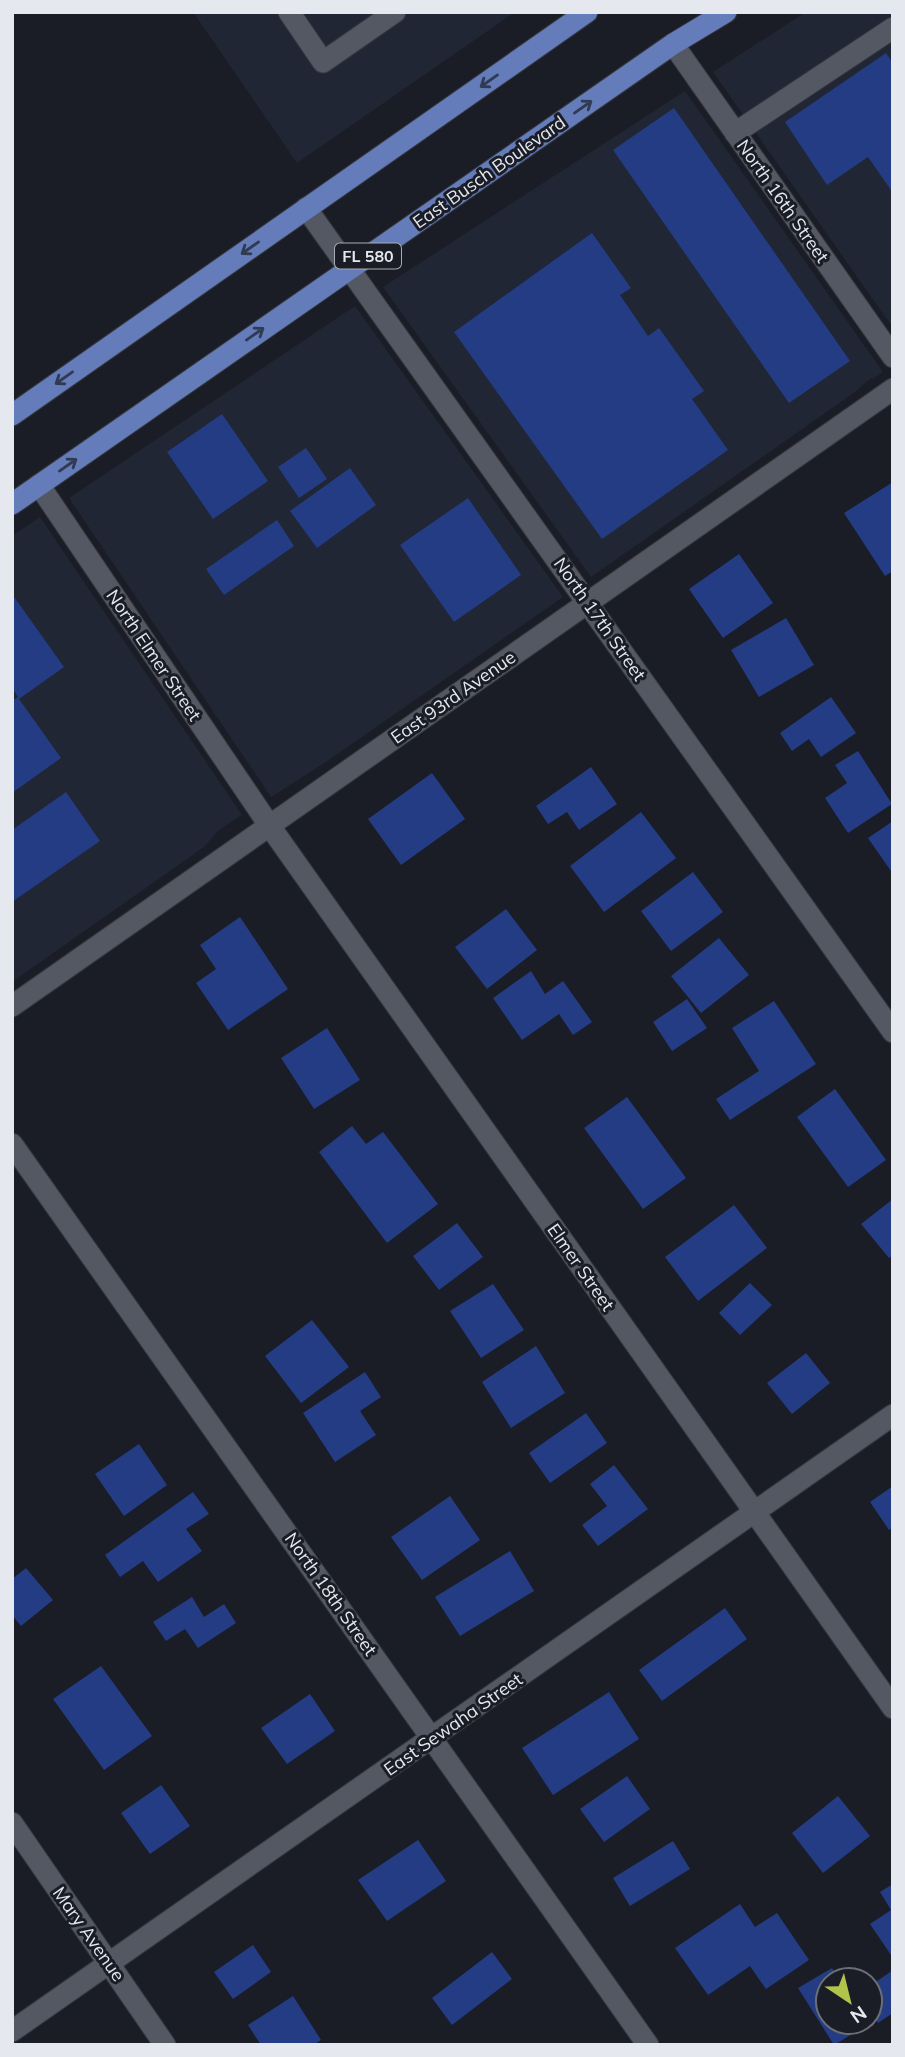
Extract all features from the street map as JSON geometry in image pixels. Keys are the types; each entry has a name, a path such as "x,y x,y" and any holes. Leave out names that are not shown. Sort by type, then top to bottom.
{"main road":[{"path":"12,415 587,12"},
{"name":"East Busch Boulevard","path":"12,504 673,44 726,12"}],"street":[{"path":"289,12 323,62 395,12"},
{"path":"735,133 892,29"},
{"name":"North 16th Street","path":"673,44 893,357"},
{"name":"North 17th Street","path":"306,208 893,1032"},
{"name":"East 93rd Avenue","path":"12,1006 893,389"},
{"name":"North Elmer Street","path":"39,485 269,825"},
{"name":"Elmer Street","path":"269,825 893,1709"},
{"name":"North 18th Street","path":"12,1144 648,2045"},
{"name":"East Sewaha Street","path":"12,2031 893,1415"},
{"name":"Mary Avenue","path":"12,1823 166,2045"}],"shaded area":[{"path":"193,12 515,12 297,163"},
{"path":"806,12 893,12 893,328 713,72"},
{"path":"685,91 883,372 591,577 383,287"},
{"path":"355,306 563,597 326,762 271,797 69,498"},
{"path":"40,517 242,815 219,830 204,847 12,982 12,536"}],"building":[{"path":"886,53 893,63 893,193 868,157 827,185 785,122"},
{"path":"674,108 850,361 789,403 613,150"},
{"path":"592,233 631,288 620,295 648,336 659,328 704,391 692,399 728,450 602,539 454,332"},
{"path":"222,414 268,481 213,519 167,452"},
{"path":"306,448 327,479 299,498 278,467"},
{"path":"350,468 376,505 317,548 290,511"},
{"path":"893,482 893,571 885,576 844,513"},
{"path":"468,498 521,575 454,622 400,545"},
{"path":"277,520 294,546 224,595 206,569"},
{"path":"739,554 773,603 723,638 689,589"},
{"path":"12,594 64,667 19,699 61,758 12,793 12,701 18,697 12,688"},
{"path":"786,618 814,665 759,697 731,650"},
{"path":"831,697 856,733 821,757 809,739 792,751 780,733"},
{"path":"858,751 892,804 848,833 825,798 847,783 835,765"},
{"path":"591,767 617,804 579,830 567,812 548,824 536,806"},
{"path":"432,773 465,819 401,865 368,819"},
{"path":"66,792 100,841 12,902 12,830"},
{"path":"641,812 676,858 604,912 570,866"},
{"path":"893,821 893,874 868,838"},
{"path":"693,872 723,912 671,951 641,911"},
{"path":"506,909 537,950 487,989 455,947"},
{"path":"240,917 288,989 228,1030 196,983 216,969 200,945"},
{"path":"719,938 749,975 701,1013 671,976"},
{"path":"531,971 545,994 563,981 592,1022 573,1035 559,1014 522,1040 493,998"},
{"path":"687,999 707,1028 672,1051 653,1022"},
{"path":"774,1001 816,1064 730,1120 716,1099 759,1071 732,1028"},
{"path":"327,1028 360,1080 314,1109 281,1058"},
{"path":"835,1089 886,1160 848,1187 797,1117"},
{"path":"627,1097 686,1178 643,1209 584,1128"},
{"path":"352,1126 366,1144 383,1132 438,1204 387,1243 319,1152"},
{"path":"893,1199 893,1255 889,1258 861,1224"},
{"path":"734,1205 767,1248 698,1301 665,1257"},
{"path":"457,1223 483,1257 439,1290 413,1256"},
{"path":"750,1283 772,1305 740,1335 719,1313"},
{"path":"493,1284 524,1330 481,1358 450,1311"},
{"path":"312,1320 349,1367 301,1403 265,1356"},
{"path":"536,1346 565,1393 511,1428 482,1382"},
{"path":"806,1353 830,1383 792,1414 767,1383"},
{"path":"365,1372 381,1397 360,1411 376,1435 335,1462 303,1413"},
{"path":"586,1413 607,1443 550,1483 529,1453"},
{"path":"139,1444 167,1485 124,1516 95,1474"},
{"path":"614,1465 648,1509 598,1546 582,1525 607,1506 590,1484"},
{"path":"893,1486 893,1527 889,1530 870,1502"},
{"path":"193,1492 209,1514 186,1529 202,1551 158,1582 143,1561 120,1577 105,1555"},
{"path":"450,1496 480,1540 422,1580 391,1537"},
{"path":"510,1551 534,1591 460,1636 435,1597"},
{"path":"26,1568 53,1600 21,1626 12,1615 12,1579"},
{"path":"192,1597 204,1617 224,1604 236,1623 198,1648 185,1629 166,1641 153,1622"},
{"path":"725,1608 747,1639 662,1701 639,1670"},
{"path":"101,1666 152,1736 104,1770 53,1699"},
{"path":"609,1692 639,1739 553,1795 522,1748"},
{"path":"310,1694 335,1731 287,1764 261,1728"},
{"path":"627,1776 650,1809 604,1842 580,1809"},
{"path":"161,1785 190,1826 150,1854 121,1813"},
{"path":"838,1796 870,1836 823,1873 792,1833"},
{"path":"418,1840 446,1881 387,1921 358,1880"},
{"path":"673,1841 690,1869 630,1906 613,1878"},
{"path":"893,1884 893,1958 870,1924 891,1910 880,1892"},
{"path":"740,1904 755,1927 777,1913 809,1960 766,1989 750,1966 708,1995 675,1948"},
{"path":"253,1945 271,1972 233,1999 214,1972"},
{"path":"492,1952 512,1979 452,2025 432,1998"},
{"path":"893,1970 893,2013 884,2019 884,1976"},
{"path":"814,1979 814,2013 798,1988"},
{"path":"293,1996 321,2040 313,2045 261,2045 248,2025"},
{"path":"828,2036 849,2036 834,2045"}]}
